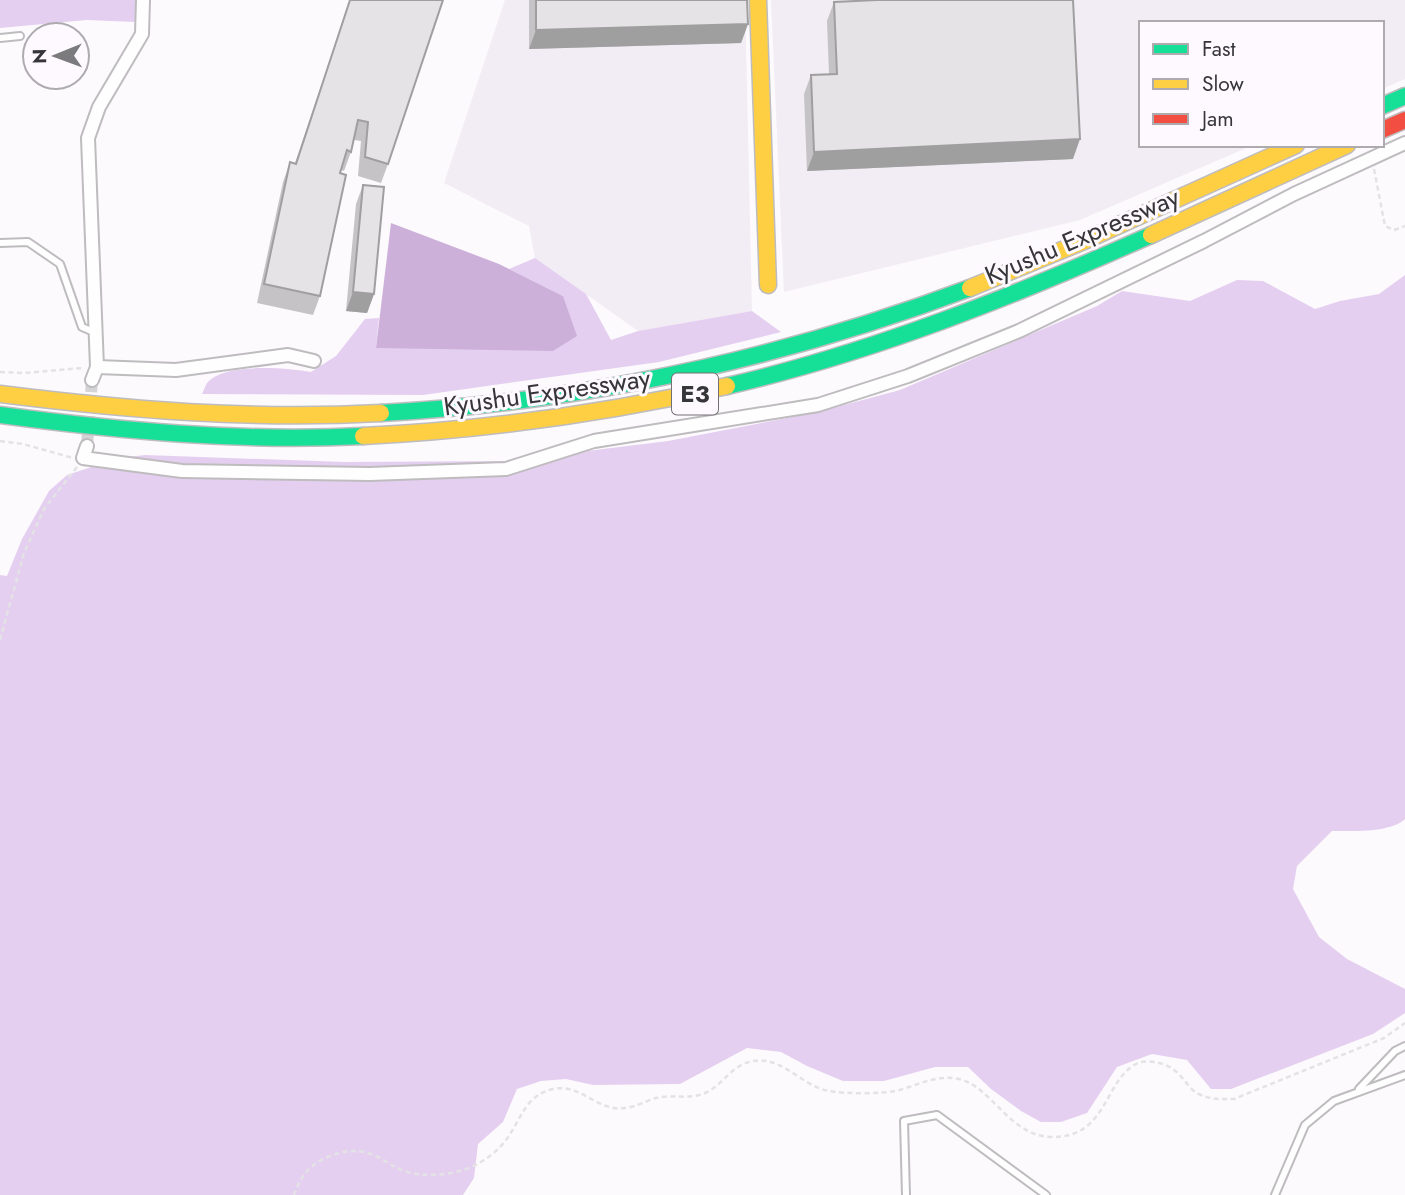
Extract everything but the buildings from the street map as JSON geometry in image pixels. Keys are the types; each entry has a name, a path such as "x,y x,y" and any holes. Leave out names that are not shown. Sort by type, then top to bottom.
{"main road":[{"path":"758,0 768,285"},
{"path":"1384,105 1405,96"},
{"path":"1384,129 1405,120"},
{"name":"Kyushu Expressway","path":"0,394 163,412 363,415 521,402 648,381 752,359 866,325 937,300 1111,229 1292,147"},
{"name":"Kyushu Expressway","path":"0,415 120,430 222,437 359,436 525,423 692,395 867,348 1019,292 1343,147"}],"street":[{"path":"92,380 97,367 88,138 99,107 142,34 143,0"},
{"path":"85,452 182,471 370,474 506,469 594,441 818,405 908,376 1019,331 1204,242 1294,194 1405,144"},
{"path":"97,367 176,370 288,355 314,361"}],"lane":[{"path":"0,38 20,36"},
{"path":"0,243 28,242 60,264 82,327 96,333"},
{"path":"1358,1091 1395,1051 1405,1046"},
{"path":"1275,1195 1305,1125 1334,1101 1405,1075"},
{"path":"906,1195 904,1121 937,1115 1046,1195"}],"path":[{"path":"1371,159 1377,175 1385,226 1394,230 1405,226"},
{"path":"0,372 24,373 97,367"},
{"path":"0,441 23,444 65,457 85,452"},
{"path":"0,640 24,553 44,509 85,452"},
{"path":"294,1195 307,1171 327,1158 347,1152 366,1152 400,1169 428,1175 453,1173 468,1168 495,1152 508,1138 527,1104 551,1089 574,1090 604,1107 624,1108 657,1098 690,1098 708,1092 740,1065 766,1060 813,1086 828,1091 891,1092 932,1079 961,1080 975,1087 1021,1127 1046,1137 1067,1136 1086,1127 1100,1113 1125,1074 1137,1063 1150,1061 1174,1069 1194,1091 1212,1100 1234,1099 1384,1038 1405,1023"}],"shaded area":[{"path":"0,0 135,0 135,22 21,21 21,26 0,28"},
{"path":"505,0 745,0 752,311 638,331 535,258 529,226 444,183"},
{"path":"771,0 1405,0 1405,79 1384,88 1384,21 1139,21 1139,147 1248,147 1080,220 784,292"},
{"path":"391,223 499,264 563,296 577,336 553,351 376,348"},
{"path":"535,258 586,294 611,340 638,331 752,311 781,332 659,362 423,395 202,394 207,383 215,376 241,369 311,372 336,356 365,319 379,318 376,348 563,296 509,269"},
{"path":"1405,275 1405,819 1381,829 1332,831 1297,866 1293,889 1319,937 1347,959 1405,989 1405,1013 1373,1034 1231,1089 1211,1089 1187,1060 1152,1054 1117,1067 1087,1113 1061,1122 1041,1122 1021,1111 991,1089 968,1067 935,1067 884,1081 843,1081 781,1052 747,1048 680,1084 593,1085 566,1079 541,1081 517,1089 503,1122 478,1144 474,1178 463,1195 0,1195 0,575 7,576 22,539 49,491 67,475 119,458 145,455 345,462 506,461 668,441 818,412 900,390 1097,306 1122,291 1190,301 1237,280 1263,281 1315,309 1379,294"}],"tunnel":[{"path":"87,446 92,380"}],"traffic: fast":[{"path":"1384,105 1405,96"},
{"path":"727,386 836,357 943,321 1048,280 1151,235"},
{"path":"381,413 532,399 680,373 827,336 970,288"},
{"path":"0,415 181,434 272,438 363,436"}],"traffic: slow":[{"path":"758,0 768,285"},
{"path":"970,288 1084,241 1292,147"},
{"path":"1151,235 1343,147"},
{"path":"363,436 546,419 727,386"},
{"path":"0,394 190,412 285,415 381,413"}],"traffic: jam":[{"path":"1384,129 1405,120"}]}
